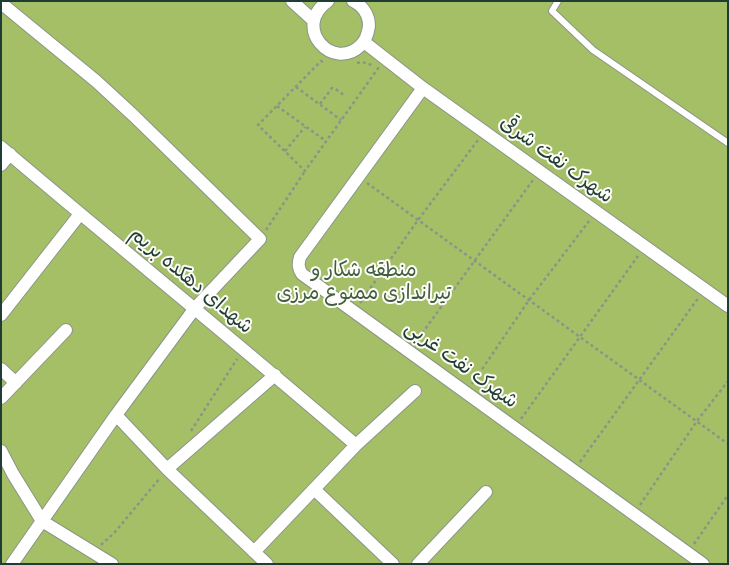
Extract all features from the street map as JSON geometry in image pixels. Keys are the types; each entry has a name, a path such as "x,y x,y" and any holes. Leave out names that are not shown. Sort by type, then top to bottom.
{"street":[{"path":"292,1 314,21"},
{"path":"328,1 321,6 316,13 314,32 318,42 326,49 336,53 346,53 356,49 364,42 368,32 369,21 365,11 353,1"},
{"path":"1,3 96,81 260,239 195,308 116,415 12,564"},
{"name":"شهرک نفت شرقی","path":"364,42 382,63 423,88 728,306"},
{"name":"شهرک نفت غربی","path":"423,88 300,257 298,262 302,274 703,564"},
{"path":"1,165 5,150"},
{"name":"شهدای دهکده بریم","path":"5,150 80,214 195,308 243,350 275,375 356,445"},
{"path":"1,315 80,214"},
{"path":"1,398 66,330"},
{"path":"1,369 16,383"},
{"path":"167,469 275,375"},
{"path":"254,552 356,445 415,390"},
{"path":"116,415 167,469 267,564"},
{"path":"1,450 13,474 42,521 112,564"},
{"path":"314,489 393,564"},
{"path":"421,563 486,492"}],"lane":[{"path":"558,1 552,12 593,50 728,143"}],"path":[{"path":"305,171 258,125 321,62 325,63"},
{"path":"353,63 382,63"},
{"path":"260,239 305,171 382,63"},
{"path":"296,86 341,120"},
{"path":"320,104 332,88 344,95"},
{"path":"277,106 326,142"},
{"path":"285,151 305,127"},
{"path":"354,311 418,220 484,132"},
{"path":"409,352 539,171"},
{"path":"358,177 728,444"},
{"path":"466,393 529,300 596,212"},
{"path":"515,428 645,247"},
{"path":"574,470 705,289"},
{"path":"634,514 697,421 728,381"},
{"path":"688,553 728,495"}],"green space":[{"name":"منطقه شکار و تیراندازی ممنوع مرزی","path":"1,1 728,1 728,564 1,564"}]}
